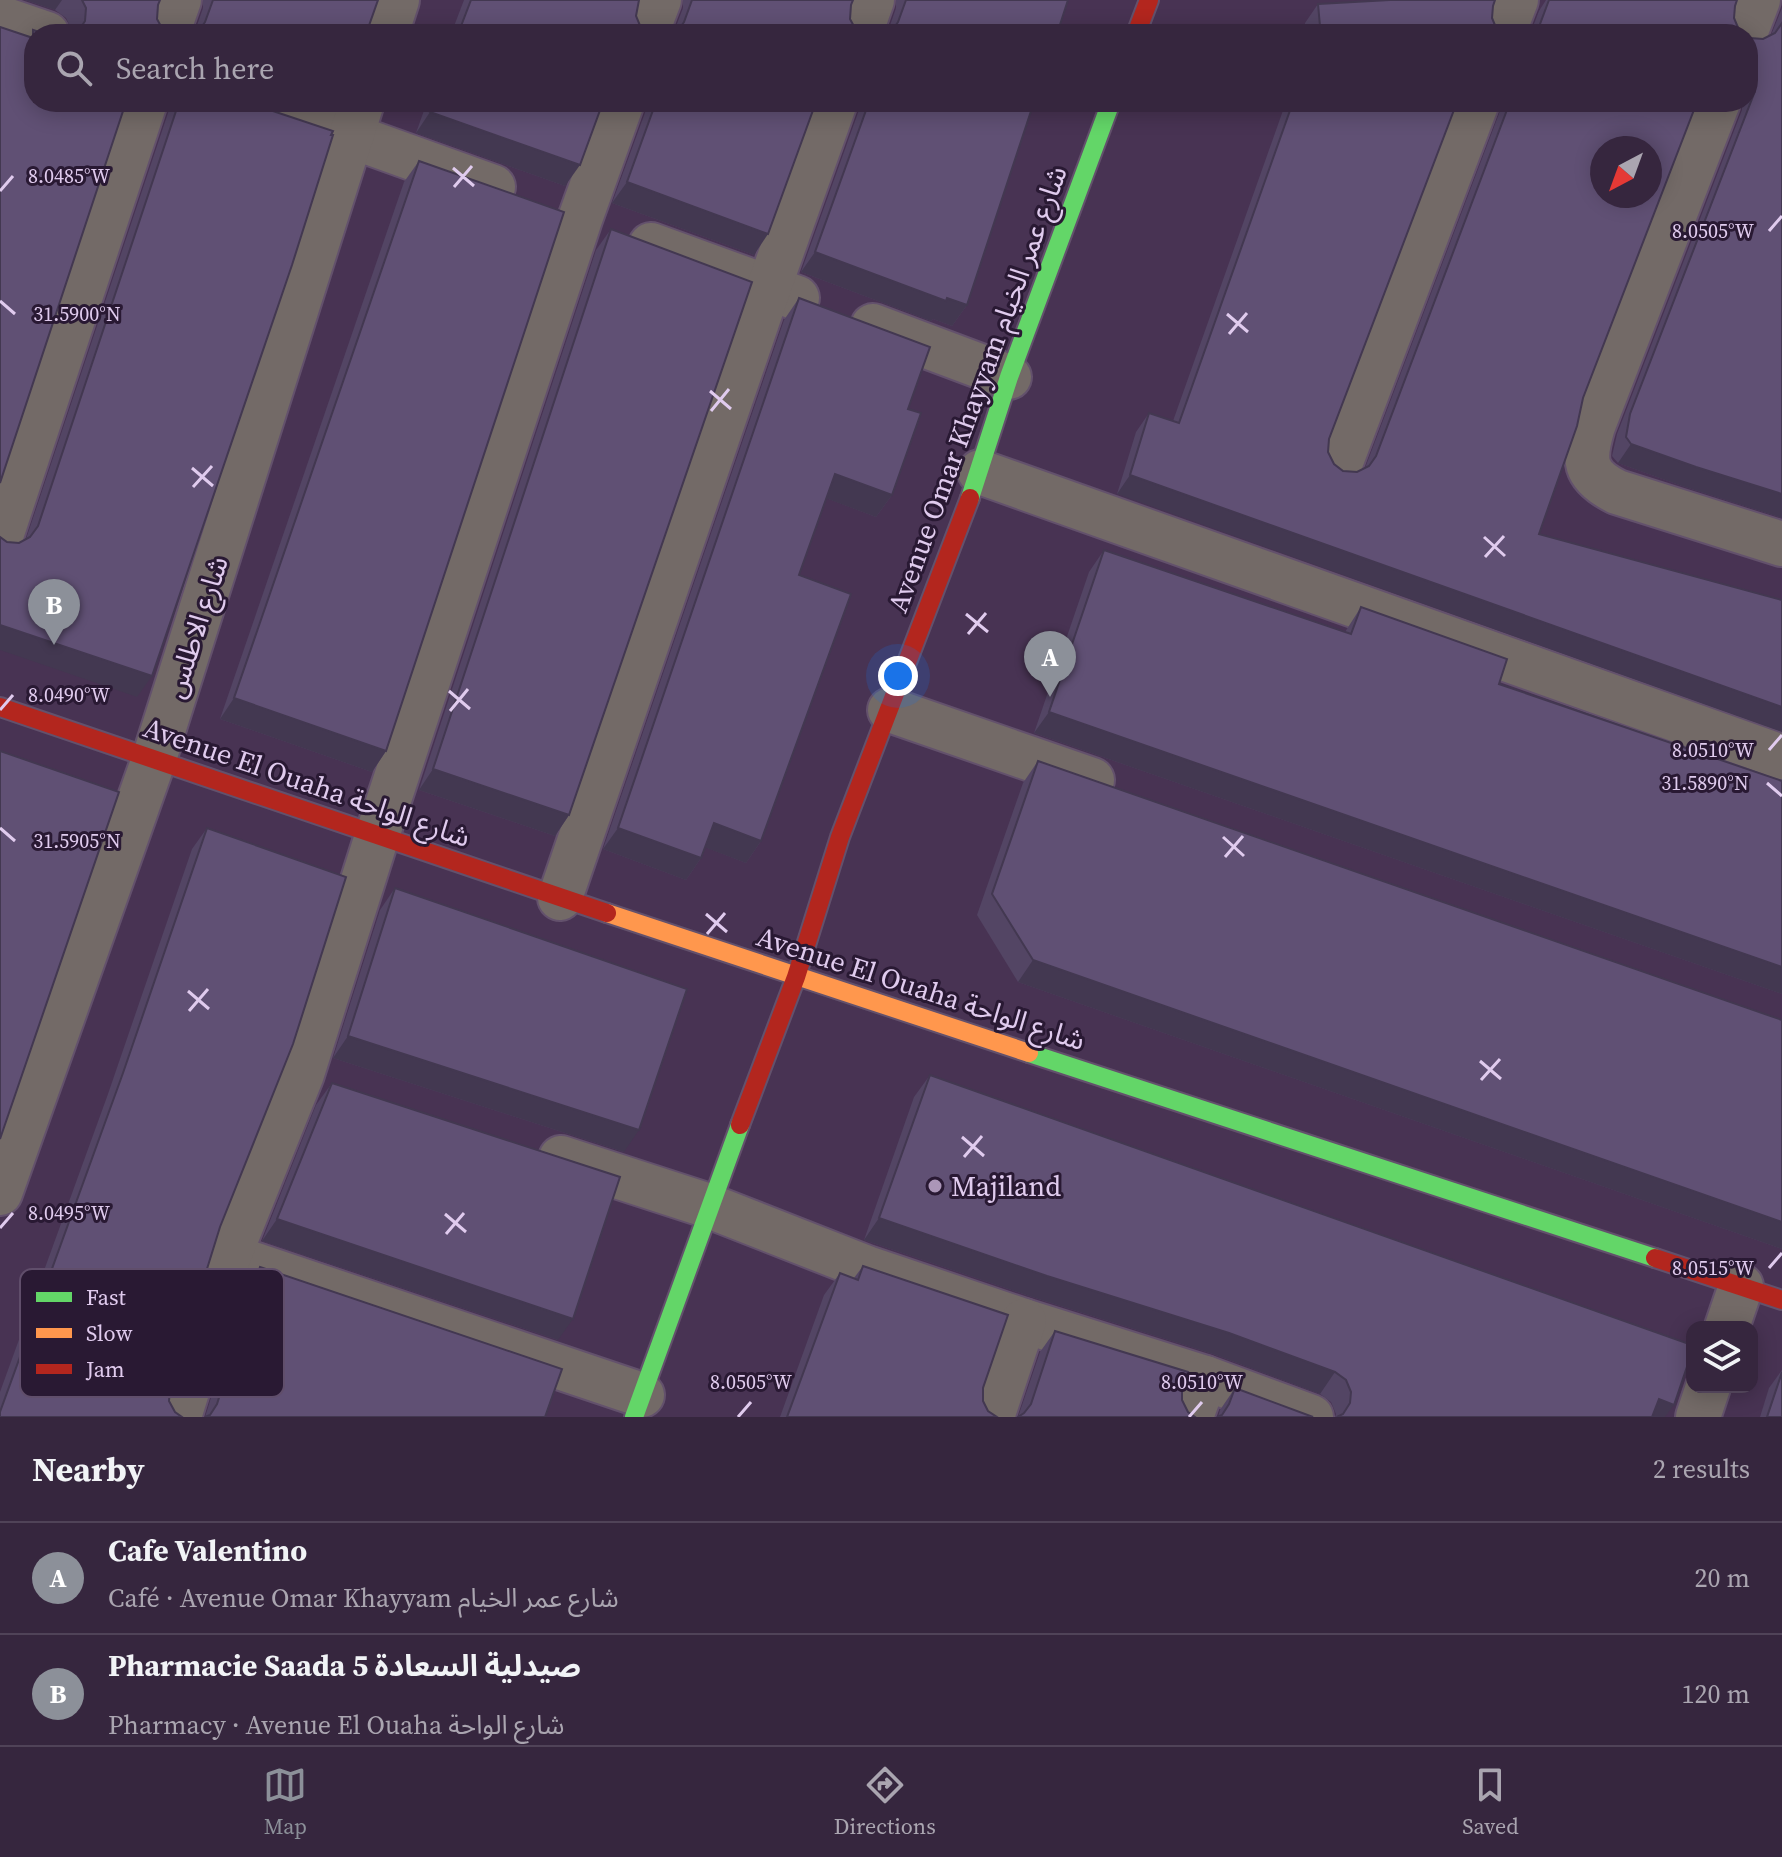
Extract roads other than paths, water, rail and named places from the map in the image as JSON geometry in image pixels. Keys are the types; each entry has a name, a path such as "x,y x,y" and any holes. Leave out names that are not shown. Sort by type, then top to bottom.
{"street":[{"path":"171,24 179,0"},
{"path":"389,24 397,0"},
{"path":"650,24 659,0"},
{"path":"864,24 872,0"},
{"path":"1140,24 1149,0"},
{"path":"1507,24 1516,0"},
{"path":"1749,24 1758,0"},
{"path":"0,18 24,26"},
{"path":"0,539 142,112"},
{"path":"313,112 357,119 530,201 1009,377"},
{"path":"225,1269 317,1079 377,836 580,219 618,112"},
{"path":"560,898 831,112"},
{"name":"Avenue Omar Khayyam شارع عمر الخيام","path":"638,1406 709,1206 796,977 840,837 980,472 1009,377 1107,112"},
{"path":"1339,467 1473,112"},
{"path":"1714,112 1593,426 1588,443 1587,467 1594,478 1617,492 1782,544"},
{"name":"شارع الاطلس","path":"0,1193 154,759 357,119"},
{"path":"980,472 1782,757"},
{"name":"Avenue El Ouaha شارع الواحة","path":"0,707 796,977 1782,1300"},
{"path":"890,710 1132,794"},
{"path":"528,1147 709,1206 867,1268 1024,1321 1198,1397 1311,1417"},
{"path":"229,1256 264,1269"},
{"path":"284,1276 638,1406"},
{"path":"1729,1321 1741,1286"},
{"path":"992,1417 1024,1321"},
{"path":"1698,1417 1706,1393"},
{"path":"179,1417 185,1397"}],"place":[{"name":"Pharmacie Saada 5 صيدلية السعادة","path":"54,645"},
{"name":"Cafe Valentino","path":"1050,697"},
{"name":"Majiland","path":"935,1186"}]}
